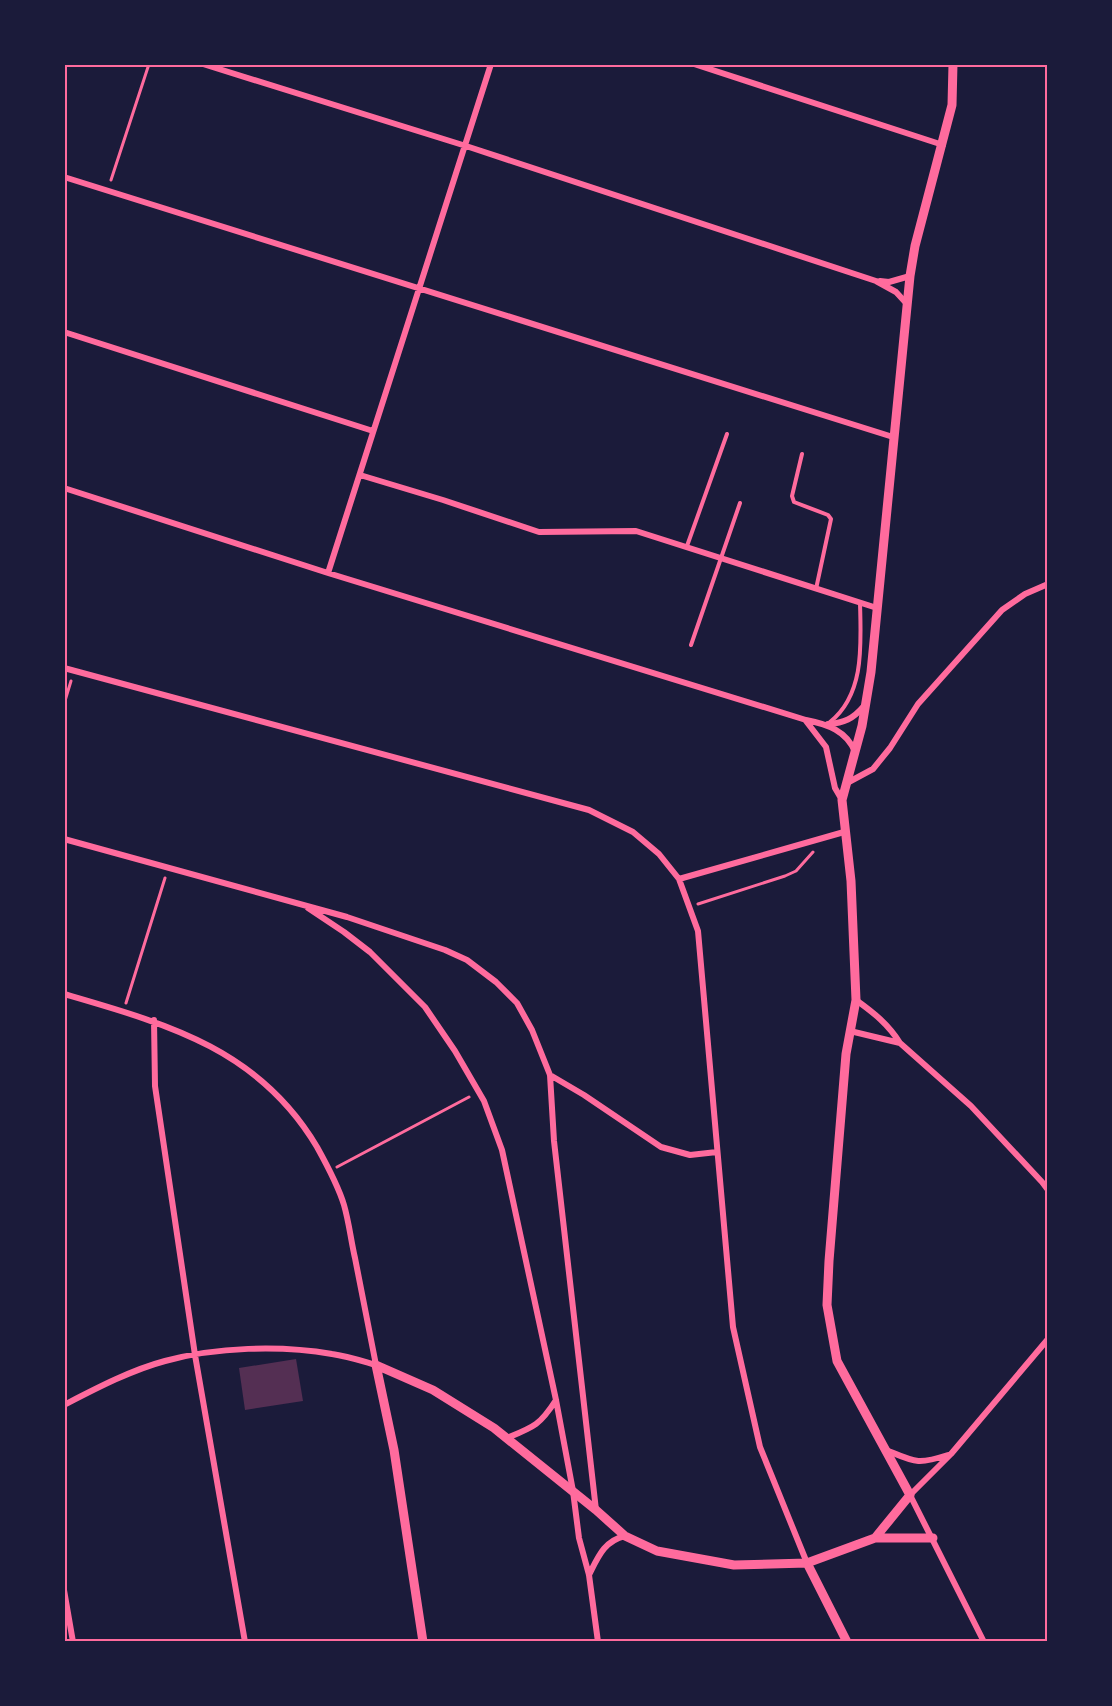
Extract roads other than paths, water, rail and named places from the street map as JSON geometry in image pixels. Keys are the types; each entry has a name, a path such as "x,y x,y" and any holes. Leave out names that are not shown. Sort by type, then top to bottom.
{"street":[{"path":"203,64 466,146 876,281 896,292 907,304"},
{"path":"328,573 492,64"},
{"path":"694,64 943,145"},
{"path":"953,64 952,105 915,246 910,276 866,703 842,800 851,881 856,1000 846,1054 828,1261 827,1305 837,1361 933,1538 984,1641"},
{"path":"64,177 893,437"},
{"path":"876,281 889,282 910,276"},
{"path":"64,332 374,431"},
{"path":"360,475 539,532 636,531 877,608"},
{"path":"64,488 328,573 806,720 828,724 843,723 856,715 866,703"},
{"path":"847,783 873,769 890,748 918,704 1002,610 1025,594 1047,584"},
{"path":"64,668 589,810 633,832 659,854 679,879 698,931 733,1327 760,1447 807,1563 847,1641"},
{"path":"806,720 826,747 833,782 842,800"},
{"path":"828,724 848,740 855,752"},
{"path":"679,879 844,832"},
{"path":"64,839 347,917 445,950 467,960 496,982 517,1003 532,1030 550,1075 554,1141 596,1510"},
{"path":"302,904 370,952 425,1007 455,1051 478,1091 502,1150 556,1400 573,1491 579,1538 589,1575 598,1641"},
{"path":"64,994 154,1020 211,1046 247,1068 279,1097 307,1130 344,1204 394,1450 423,1641"},
{"path":"856,1000 876,1014 892,1030 900,1043 971,1106 1047,1190"},
{"path":"154,1020 155,1086 195,1355 245,1641"},
{"path":"850,1031 900,1043"},
{"path":"550,1075 661,1147 690,1155 717,1152"},
{"path":"875,1538 910,1495 951,1454 1047,1339"},
{"path":"66,1403 164,1361 195,1355 261,1347 333,1354 376,1365 433,1390 494,1428 625,1536 657,1551 734,1565 807,1563 875,1538 933,1538"},
{"path":"507,1438 536,1426 556,1400"},
{"path":"886,1450 913,1461 926,1462 951,1454"},
{"path":"589,1575 605,1545 615,1538 625,1536"},
{"path":"64,1590 73,1641"}],"lane":[{"path":"687,546 727,434"},
{"path":"802,454 792,496 794,502 828,515 831,519 816,589"},
{"path":"692,645 740,503"},
{"path":"828,724 843,710 852,695 860,666 860,603"}]}
